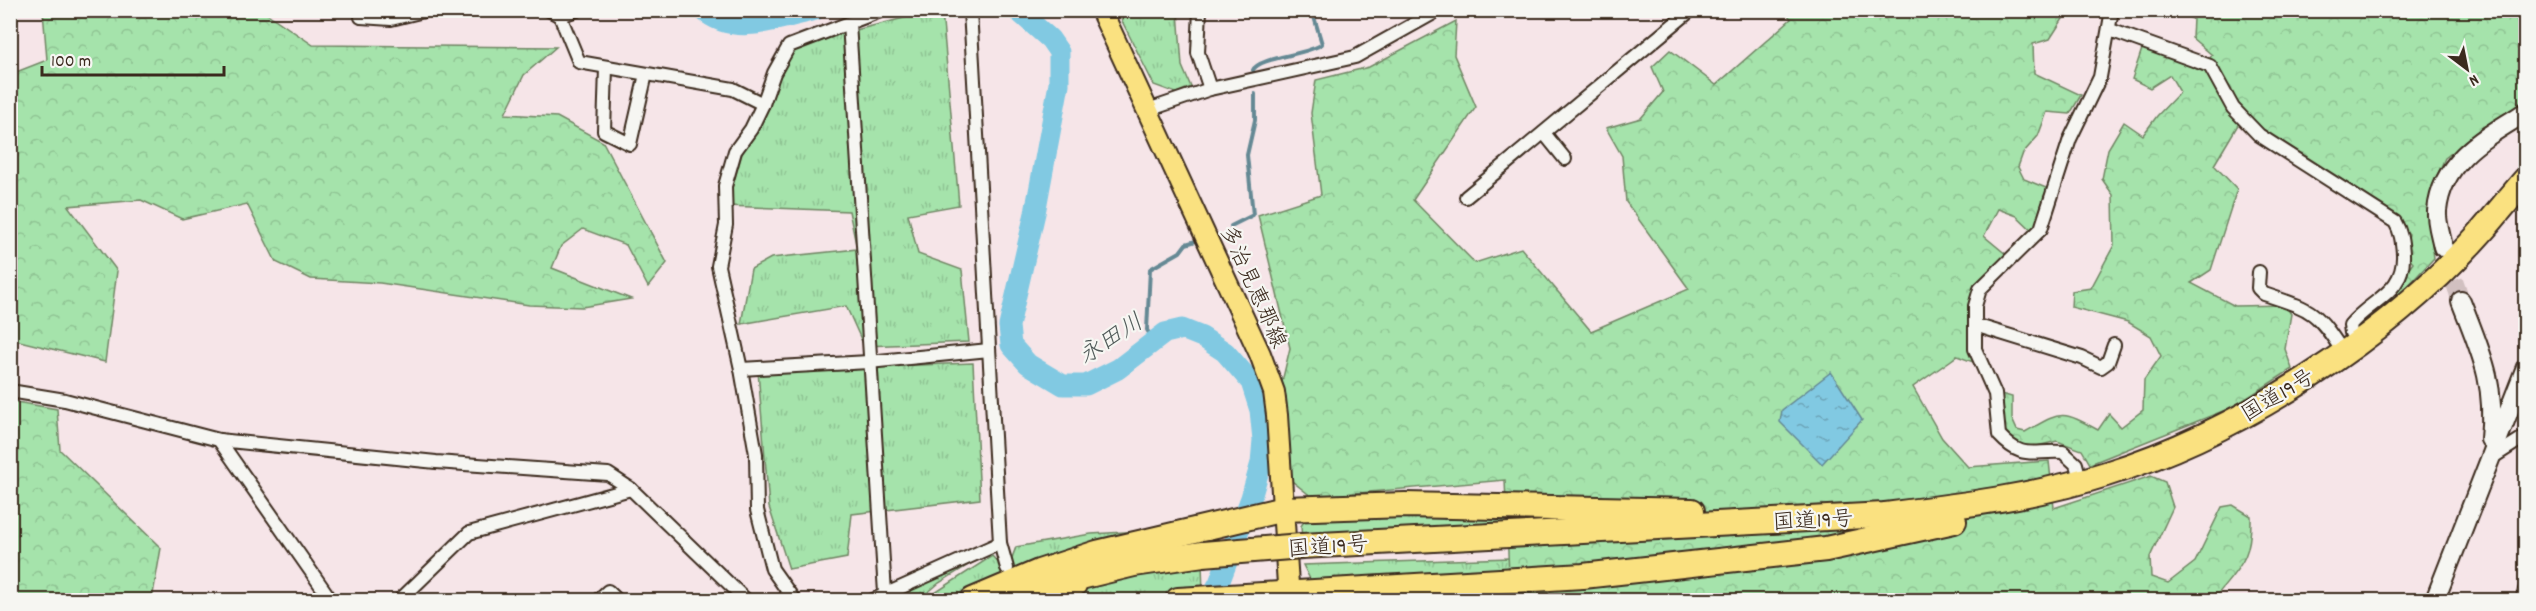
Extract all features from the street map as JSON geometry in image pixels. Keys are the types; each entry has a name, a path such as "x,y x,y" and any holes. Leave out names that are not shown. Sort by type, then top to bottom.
{"highway":[{"name":"国道19号","path":"1302,550 1874,522 1983,510 2082,484 2150,458 2228,423 2302,381 2347,343 2393,315 2482,231 2526,178"},
{"name":"国道19号","path":"1003,600 1082,575 1203,557 1838,519 1977,504 2123,475 2194,446 2302,388 2391,325 2463,262 2526,196"},
{"path":"973,600 1039,572 1097,553 1284,509 1405,504 1821,513 1895,509 1999,495 2008,498"},
{"path":"1178,600 1289,597 1583,576 1826,549 1976,516 1983,510"},
{"name":"国道19号","path":"1020,600 1114,575 1203,557"}],"main road":[{"name":"多治見恵那線","path":"1101,10 1255,344 1274,392 1289,597"}],"street":[{"path":"363,10 361,17 391,19 428,10"},
{"path":"577,10 555,13 579,62 733,89 763,104"},
{"path":"794,600 772,568 757,510 756,454 741,369 718,266 726,225 725,186 735,151 752,129 774,73 789,46 883,10"},
{"path":"970,10 1000,543 1007,568"},
{"path":"1200,10 1198,53 1210,89"},
{"path":"1148,110 1210,89 1355,57 1439,10"},
{"path":"1466,197 1691,10"},
{"path":"2082,484 2076,464 2063,452 2031,455 2019,452 1999,435 1995,394 1975,349 1975,306 1980,289 2042,229 2070,139 2100,77 2112,10"},
{"path":"849,24 885,593"},
{"path":"2110,30 2210,66 2233,108 2259,135 2395,222 2402,239 2401,274 2387,293 2350,325 2347,343"},
{"path":"606,68 604,131 630,144 646,74"},
{"path":"2443,247 2437,212 2445,178 2462,156 2485,137 2526,112"},
{"path":"1544,133 1565,159"},
{"path":"2259,272 2258,288 2264,294 2313,313 2347,343"},
{"path":"2461,302 2489,375 2493,406 2490,459"},
{"path":"1975,325 2082,358 2101,367 2108,362 2114,345"},
{"path":"741,369 869,362 989,350"},
{"path":"2489,375 2503,385 2511,385 2524,371"},
{"path":"2435,600 2524,371"},
{"path":"10,391 65,400 219,440 436,462 608,474 631,489 746,600"},
{"path":"2490,459 2526,436"},
{"path":"219,440 331,600"},
{"path":"400,600 469,533 631,489"},
{"path":"873,600 1000,543"},
{"path":"598,600 608,591 617,600"}],"green space":[{"path":"43,11 263,11 313,45 556,47 524,75 505,114 557,117 603,142 667,263 648,287 626,245 583,229 561,246 552,268 631,299 582,307 529,305 380,283 311,279 276,262 247,204 182,219 141,200 68,206 117,271 105,362 11,339 11,74 47,60"},
{"path":"932,11 942,11 959,205 908,214 918,254 962,270 969,342 864,346 846,306 741,324 751,269 771,258 857,249 849,211 727,206 758,98 780,49"},
{"path":"1117,11 1178,11 1182,66 1191,87 1176,93 1154,85"},
{"path":"1785,11 2068,11 2050,39 2033,44 2034,73 2081,95 2070,114 2047,112 2038,136 2023,153 2018,167 2024,179 2051,190 2051,209 2047,228 2040,238 2017,216 1998,209 1984,236 2008,256 1975,284 1971,306 1973,362 1957,356 1913,387 1942,438 1968,467 2049,461 2054,508 2151,476 2165,482 2173,507 2150,557 2151,577 2168,583 2195,562 2222,507 2233,505 2251,516 2251,531 2246,554 2237,571 2213,600 1510,600 1505,480 1312,497 1292,481 1286,396 1282,382 1290,348 1258,215 1321,195 1311,113 1316,80 1369,67 1456,21 1454,55 1476,107 1413,200 1475,263 1521,248 1591,331 1689,289 1626,202 1622,156 1606,128 1641,118 1663,92 1652,67 1670,50 1716,85 1791,19"},
{"path":"2174,11 2525,11 2525,99 2445,158 2432,187 2429,220 2434,258 2390,305 2387,299 2413,262 2405,252 2409,234 2396,220 2263,133 2239,123 2214,165 2237,189 2211,270 2191,283 2235,306 2285,305 2291,314 2285,349 2292,369 2233,407 2090,464 2082,450 2057,441 2029,448 2012,440 2004,431 2001,394 2012,397 2012,419 2017,430 2025,432 2046,420 2061,416 2076,419 2098,430 2109,414 2121,427 2143,410 2144,380 2161,356 2151,336 2128,322 2071,307 2072,291 2091,288 2114,245 2113,195 2102,179 2108,149 2124,122 2143,135 2180,92 2170,75 2150,88 2132,79 2143,46 2202,71 2212,55 2192,38 2193,19"},
{"path":"973,363 980,499 852,514 847,558 789,569 769,507 758,371"},
{"path":"10,401 57,409 60,450 161,548 152,600 11,600"},
{"path":"1308,515 1608,516 1302,540 1301,526"},
{"path":"1159,530 964,600 924,600 992,556 1003,568 1009,566 1016,547 1091,534"},
{"path":"989,552 939,583 919,600 881,600"},
{"path":"1544,557 1685,560 1312,583 1303,565"},
{"path":"1202,564 1203,593 1122,600 1041,600 1108,581"}],"water":[{"path":"1831,372 1862,420 1822,464 1780,422 1782,410"}],"waterway":[{"name":"永田川","path":"703,10 715,18 742,25 757,24 815,10"},
{"name":"永田川","path":"1017,10 1050,39 1059,52 1059,84 1035,213 1009,326 1011,345 1028,364 1063,385 1086,385 1118,369 1165,333 1182,329 1202,337 1225,352 1251,382 1260,410 1263,440 1261,463 1251,498 1219,583 1209,600"},
{"path":"1253,70 1264,62 1306,51 1322,44 1312,10"},
{"path":"1231,226 1253,215 1247,155 1255,120 1255,94"},
{"path":"1154,341 1147,330 1150,269 1180,252 1186,244 1199,240"}],"tunnel":[{"path":"2445,255 2461,301"}],"railway":[{"path":"2517,600 2526,569"}]}
